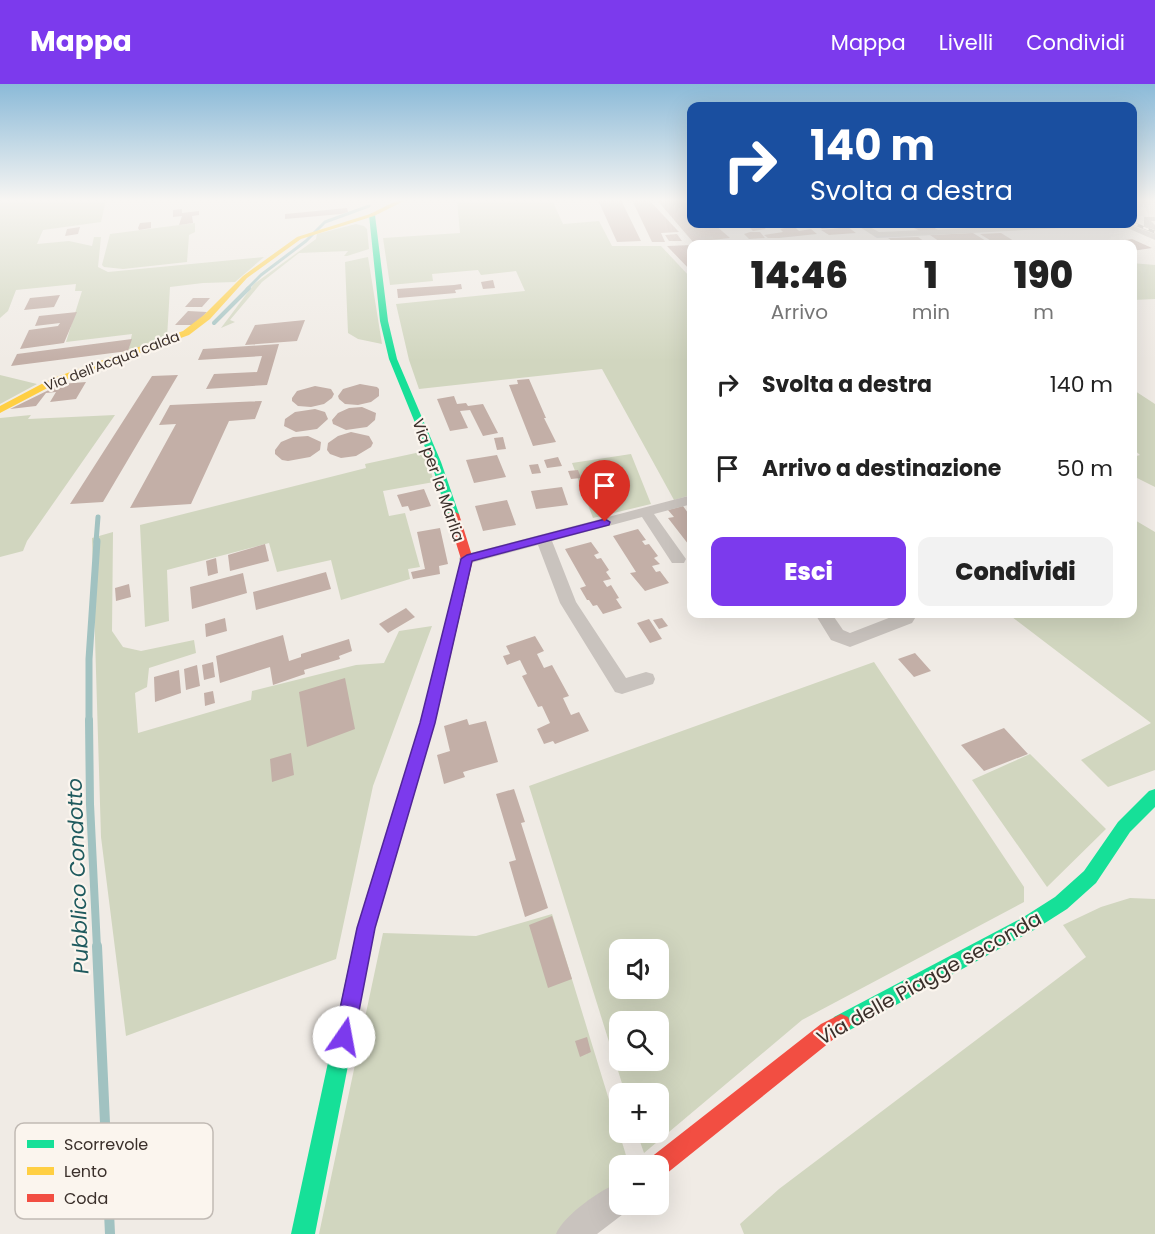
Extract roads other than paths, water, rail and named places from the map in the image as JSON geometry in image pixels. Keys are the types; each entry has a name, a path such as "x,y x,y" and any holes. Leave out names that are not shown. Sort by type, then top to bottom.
{"street":[{"name":"Via dell'Acqua calda","path":"0,410 54,381 172,339 196,327 245,277 278,254"},
{"name":"Via per la Marlia","path":"303,1234 366,928 428,723 467,559 436,462 393,359 384,321 376,254"},
{"path":"467,559 687,500"},
{"path":"645,512 678,560"},
{"path":"543,538 568,603 622,687 646,679"},
{"path":"826,618 837,636 850,640 907,618"},
{"name":"Via delle Piagge seconda","path":"669,1157 828,1031 1028,924 1061,903 1089,877 1124,827 1155,796"},
{"path":"572,1234 609,1205"}],"waterway":[{"name":"Pubblico Condotto","path":"247,289 289,254"},
{"name":"Pubblico Condotto","path":"214,323 249,288"},
{"name":"Pubblico Condotto","path":"96,542 98,517"},
{"name":"Pubblico Condotto","path":"89,720 89,659 97,541"},
{"name":"Pubblico Condotto","path":"89,720 90,804 97,948"},
{"name":"Pubblico Condotto","path":"97,946 105,1123"},
{"name":"Pubblico Condotto","path":"109,1219 110,1234"}]}
